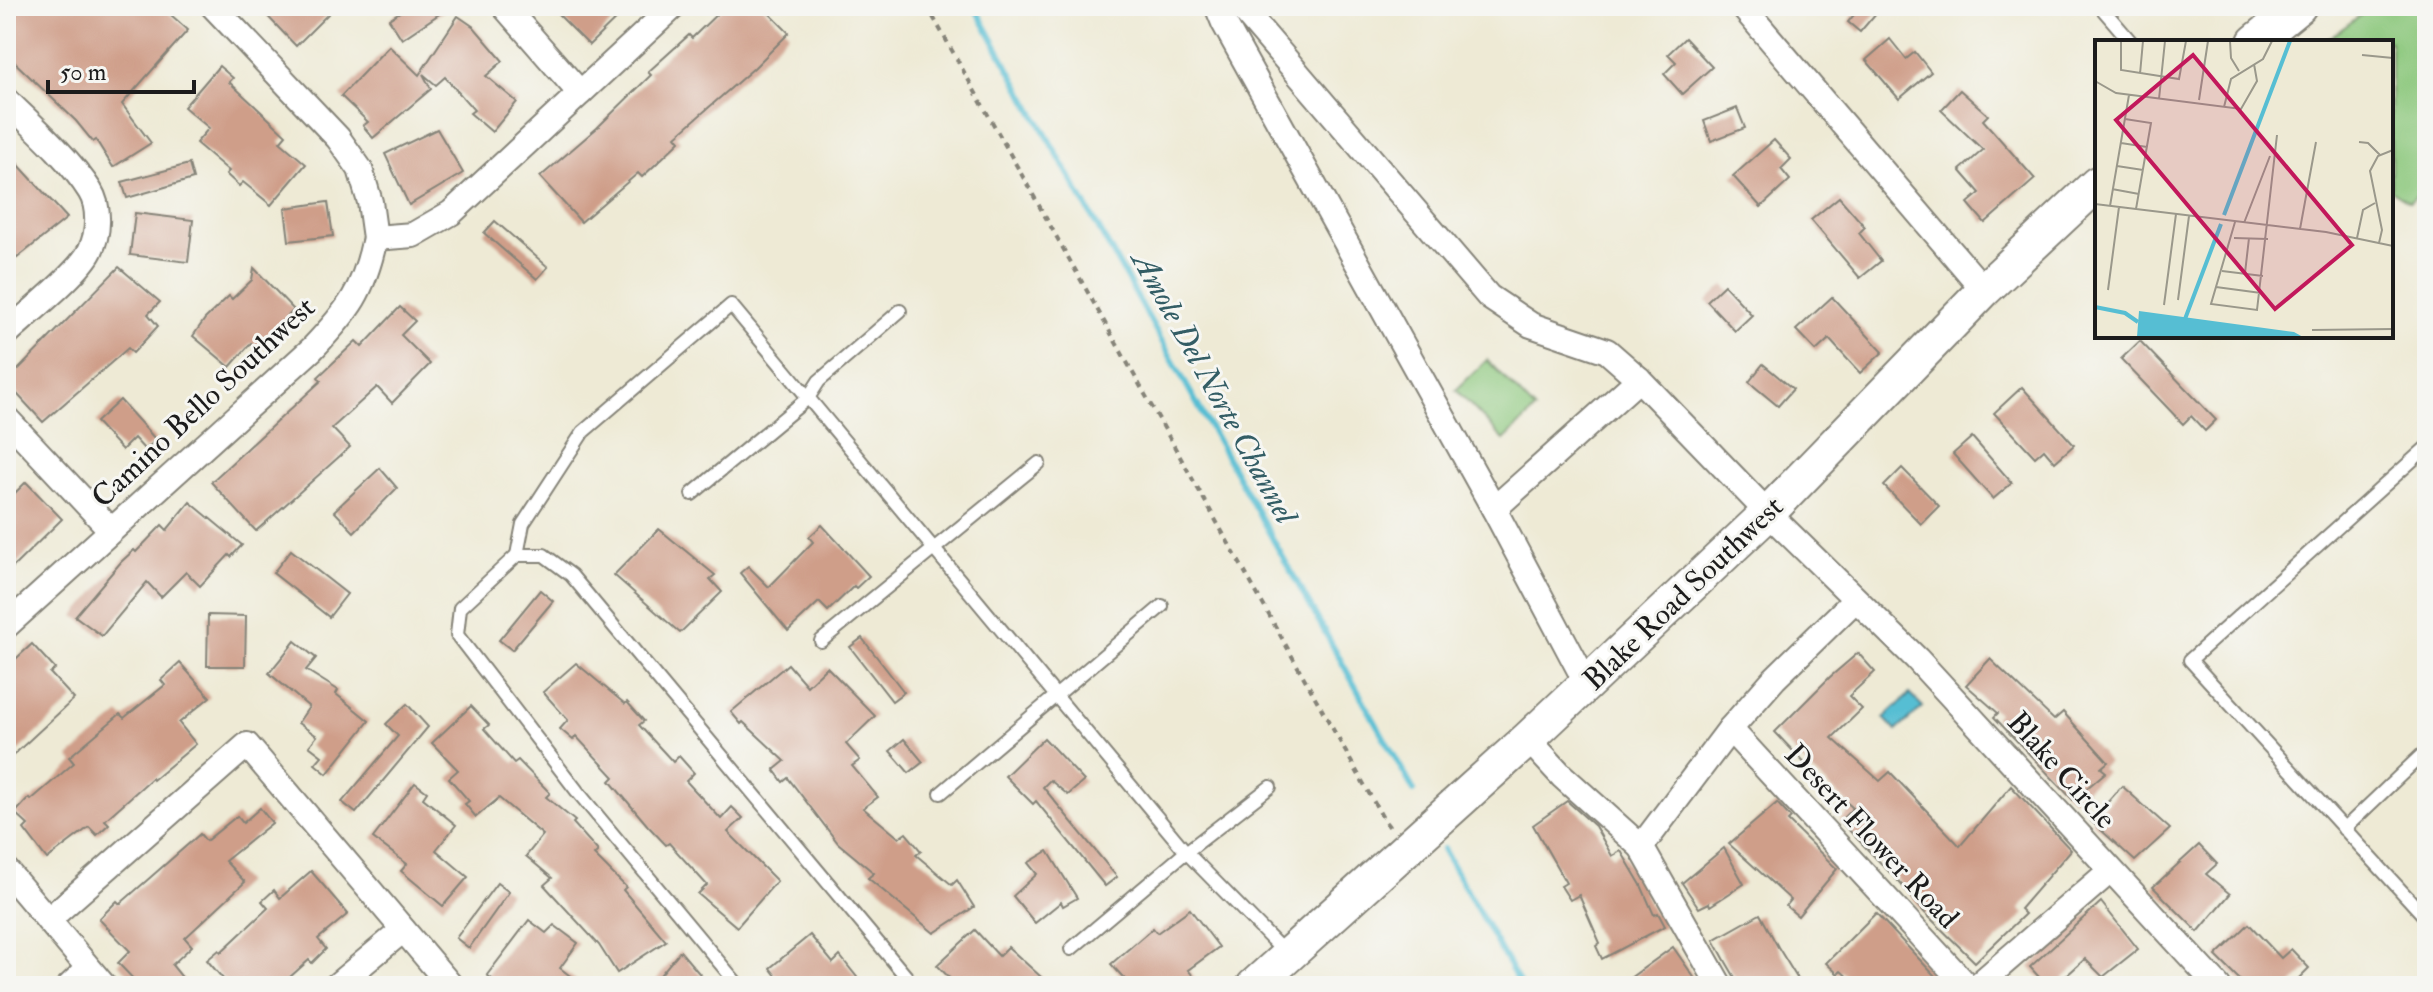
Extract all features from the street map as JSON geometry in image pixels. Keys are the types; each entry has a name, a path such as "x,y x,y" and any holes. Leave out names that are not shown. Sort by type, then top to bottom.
{"main road":[{"path":"2257,40 2299,6"},
{"name":"Blake Road Southwest","path":"1254,986 1528,739 1768,513 1984,290 2095,186"}],"street":[{"path":"213,6 345,148 360,169 370,202 375,238 413,235 451,213 674,6"},
{"path":"504,6 580,93"},
{"path":"1217,6 1587,684"},
{"name":"Blake Circle","path":"1240,6 1489,297 1531,325 1607,351 1639,379 1768,513 1917,659 2218,986"},
{"path":"1742,6 1984,290"},
{"path":"6,100 92,194 98,221 90,251 6,334"},
{"name":"Camino Bello Southwest","path":"6,626 312,349 340,319 360,291 375,238"},
{"path":"1494,509 1639,379"},
{"path":"6,418 111,530"},
{"path":"1641,847 1730,729 1774,679 1855,600"},
{"name":"Desert Flower Road","path":"1730,729 1967,986"},
{"path":"1528,739 1562,776 1641,847 1720,986"},
{"path":"48,920 247,745 451,986"},
{"path":"6,870 104,986"},
{"path":"1977,986 2110,871"},
{"path":"336,986 403,930"}],"lane":[{"path":"2100,6 2129,40"},
{"path":"739,986 577,791 457,635 460,608 517,555 523,524 583,432 731,305 1186,852 1287,955"},
{"path":"692,494 808,398 819,381 900,311"},
{"path":"2427,447 2190,660 2427,919"},
{"path":"821,641 1039,463"},
{"path":"517,555 544,555 571,575 914,986"},
{"path":"941,793 1162,606"},
{"path":"2344,829 2427,750"},
{"path":"1071,949 1186,852 1270,787"},
{"path":"61,986 85,963"}],"path":[{"path":"927,6 1384,820 1407,848"}],"green space":[{"path":"2373,6 2415,6 2427,14 2427,186 2410,202 2393,191 2393,40 2327,40"},
{"path":"1487,360 1535,410 1504,440 1456,390"}],"water":[{"path":"1910,694 1923,707 1896,731 1884,718"}],"building":[{"path":"6,6 161,6 188,30 122,104 151,143 113,167 96,140 93,142 76,121 6,54"},
{"path":"258,6 336,6 296,46"},
{"path":"409,6 451,6 402,39 389,19"},
{"path":"550,6 629,6 589,45"},
{"path":"725,6 762,6 789,33 676,136 680,141 642,177 638,173 581,222 540,177 597,128 651,75 648,72 689,35 692,38"},
{"path":"1861,6 1882,6 1860,32 1848,22"},
{"path":"458,16 474,27 503,61 486,76 517,102 492,132 470,113 474,110 445,77 436,85 423,74 431,89 373,138 363,126 368,122 341,96 389,46 419,75"},
{"path":"1685,38 1712,67 1682,94 1664,74 1676,62 1668,54"},
{"path":"1890,39 1906,59 1915,52 1931,72 1899,99 1866,60"},
{"path":"219,66 233,78 229,82 286,135 280,142 306,164 271,205 243,182 239,186 226,174 229,171 196,143 209,128 184,107"},
{"path":"1960,90 1988,115 1983,120 2035,179 1985,223 1968,203 1980,193 1960,170 1983,150 1941,110"},
{"path":"1737,108 1745,128 1711,141 1704,121"},
{"path":"437,129 463,173 409,205 385,154"},
{"path":"1774,140 1791,159 1781,169 1790,180 1761,207 1733,176"},
{"path":"6,151 67,218 17,258 6,245"},
{"path":"189,164 193,179 127,198 122,182"},
{"path":"1839,197 1865,227 1859,233 1881,261 1860,278 1811,220"},
{"path":"328,202 333,236 289,241 285,208"},
{"path":"135,213 193,220 188,262 130,255"},
{"path":"495,221 548,267 537,279 484,233"},
{"path":"119,267 160,302 148,314 158,326 133,353 128,348 43,422 6,382"},
{"path":"254,268 294,310 255,347 251,343 230,367 193,336 205,319 229,296 232,299 252,280"},
{"path":"1724,285 1752,315 1735,331 1707,301"},
{"path":"1832,297 1883,352 1860,373 1829,339 1816,351 1796,330"},
{"path":"400,307 415,321 401,335 430,364 392,403 377,387 332,428 350,447 256,531 211,482 321,381 318,377 356,341 362,347"},
{"path":"2140,341 2216,420 2205,431 2191,416 2183,424 2121,359"},
{"path":"1763,364 1793,389 1778,406 1749,382"},
{"path":"2022,387 2074,445 2055,462 2044,449 2035,457 1994,413"},
{"path":"120,400 156,440 145,450 134,438 122,450 96,422"},
{"path":"1972,437 2012,483 1993,499 1953,454"},
{"path":"380,468 397,488 354,532 334,511"},
{"path":"1902,468 1939,506 1921,524 1884,486"},
{"path":"26,482 62,519 6,574 6,502"},
{"path":"190,502 242,545 231,557 229,555 200,586 186,572 161,597 147,582 102,636 75,616 121,562 134,550 136,552 162,525 167,530"},
{"path":"822,525 869,576 828,611 819,602 788,631 740,573 748,566 769,587 813,542 809,537"},
{"path":"659,529 715,575 710,579 722,592 680,633 614,575"},
{"path":"291,550 347,594 329,617 273,573"},
{"path":"540,590 553,601 512,650 499,640"},
{"path":"208,615 246,616 245,666 207,666"},
{"path":"862,638 904,692 892,701 850,647"},
{"path":"295,641 316,658 306,670 338,690 336,694 369,721 327,774 315,764 322,756 309,746 317,736 298,723 309,707 269,673"},
{"path":"32,644 55,669 50,673 74,699 6,762 6,668"},
{"path":"1858,653 1875,672 1849,696 1862,709 1832,738 1880,781 1890,772 1960,846 2011,786 2071,850 2020,909 2025,914 1975,962 1840,821 1853,808 1775,732"},
{"path":"1990,659 2054,720 2063,712 2108,762 2101,768 2106,772 2073,800 1994,717 1998,713 1966,685"},
{"path":"180,663 210,697 179,723 196,744 105,820 109,824 97,835 89,827 47,859 24,829 28,825 15,813 74,763 69,757 120,714 124,718 165,685 161,680"},
{"path":"576,663 625,704 627,702 644,721 639,725 673,762 679,756 694,773 686,781 721,819 732,807 743,818 728,832 777,881 737,927 698,894 707,885 669,843 666,845 648,826 610,781 614,777 576,736 573,740 560,729 568,720 543,692"},
{"path":"788,664 807,686 827,667 875,716 846,744 860,760 852,766 878,797 863,808 899,838 906,833 921,851 916,855 952,885 957,880 974,907 934,933 868,878 874,873 838,843 788,778 783,782 774,770 785,761 731,712"},
{"path":"407,704 428,727 356,813 342,802 398,736 386,724"},
{"path":"471,706 489,725 484,729 514,763 518,760 550,793 546,797 575,821 573,823 598,851 594,855 626,887 623,890 666,941 617,973 599,945 544,885 552,878 526,856 543,835 499,798 476,817 465,804 469,801 449,778 458,770 432,743"},
{"path":"1044,738 1084,781 1068,795 1050,780 1043,787 1117,877 1105,886 1036,801 1033,804 1005,776"},
{"path":"904,739 923,762 909,773 890,751"},
{"path":"415,783 427,792 423,798 456,825 436,850 468,877 443,906 401,871 407,864 373,838"},
{"path":"2122,786 2170,829 2135,861 2091,821"},
{"path":"1567,801 1595,826 1612,856 1621,851 1654,915 1658,913 1665,926 1602,959 1596,946 1600,943 1579,895 1570,900 1561,886 1566,883 1533,825"},
{"path":"1777,803 1791,818 1788,821 1837,869 1798,916 1786,906 1791,900 1729,844"},
{"path":"260,808 272,823 225,861 245,882 185,938 192,946 172,965 189,986 140,986 118,963 130,951 99,919 200,834 206,841 237,816 243,823"},
{"path":"2199,845 2217,864 2206,874 2230,894 2198,932 2153,887"},
{"path":"1724,848 1744,884 1710,906 1709,903 1699,908 1682,883"},
{"path":"1048,851 1077,898 1063,906 1061,902 1035,923 1013,896 1037,874 1028,863"},
{"path":"311,871 348,914 318,939 326,949 280,986 229,986 207,960 219,950 221,952 268,908 262,901 274,890 280,898"},
{"path":"497,883 509,892 469,948 456,938"},
{"path":"2101,902 2138,949 2103,977 2085,959 2055,986 2047,986 2030,967"},
{"path":"1190,909 1219,947 1188,970 1195,978 1185,986 1131,986 1111,964 1153,928 1157,933"},
{"path":"1876,913 1935,976 1925,986 1858,986 1826,963"},
{"path":"1760,914 1802,986 1740,986 1726,962 1714,940"},
{"path":"529,920 546,933 554,925 578,943 560,968 583,986 501,986 487,975"},
{"path":"2249,924 2281,958 2291,949 2309,968 2291,986 2246,986 2216,956"},
{"path":"975,930 999,956 1008,947 1051,986 957,986 937,965"},
{"path":"810,935 833,963 840,956 864,986 796,986 785,976 780,981 770,968"},
{"path":"1673,947 1700,986 1619,986"},
{"path":"680,951 710,986 651,986"}],"waterway":[{"name":"Amole Del Norte Channel","path":"974,6 1414,791"},
{"name":"Amole Del Norte Channel","path":"1443,849 1521,986"}]}
